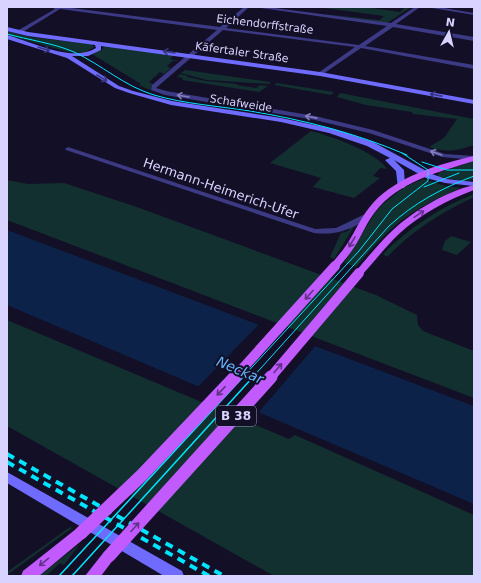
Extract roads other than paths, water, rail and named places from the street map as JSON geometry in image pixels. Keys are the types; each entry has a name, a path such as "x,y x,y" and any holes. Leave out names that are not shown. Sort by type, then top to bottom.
{"main road":[{"name":"Käfertaler Straße","path":"7,29 19,32 320,74 474,102"},
{"name":"Schafweide","path":"7,37 69,57 117,87 149,98 281,120 349,136 375,146 425,174 445,181 474,186"},
{"path":"58,53 79,55 90,53 99,49 98,43"},
{"path":"349,136 353,140 392,162 399,168 401,174 401,186"},
{"name":"B 38","path":"28,576 81,533 142,475 241,370 335,266 350,246 366,217 376,204 401,186 425,174 474,158"},
{"name":"B 38","path":"92,576 261,388 389,239 402,226 442,200 474,186"},
{"path":"7,477 177,576"}],"street":[{"path":"190,55 247,7"},
{"path":"256,7 392,25 474,39"},
{"path":"320,74 418,7"},
{"path":"428,7 474,14"},
{"path":"19,32 57,8"},
{"name":"Eichendorffstraße","path":"57,8 361,46 474,67"},
{"name":"Schafweide","path":"190,55 154,86 153,89 165,93 284,112 333,122 371,131 444,156 474,158"},
{"name":"Hermann-Heimerich-Ufer","path":"68,149 314,230 336,232 366,217"}],"water":[{"name":"Neckar","path":"7,230 474,406 474,504 7,305"}],"tram line":[{"path":"7,34 49,44 74,52 123,81 154,95 178,101 250,111 310,123 369,140 407,155"},
{"path":"242,378 359,251 392,209 428,181 428,170 402,153"},
{"path":"422,162 447,170 474,170"},
{"path":"424,187 459,173"},
{"path":"252,378 389,226 418,203 474,176"},
{"path":"59,576 243,377"},
{"path":"72,576 253,377"}],"railway":[{"path":"7,454 224,576"},
{"path":"7,462 209,576"}]}
